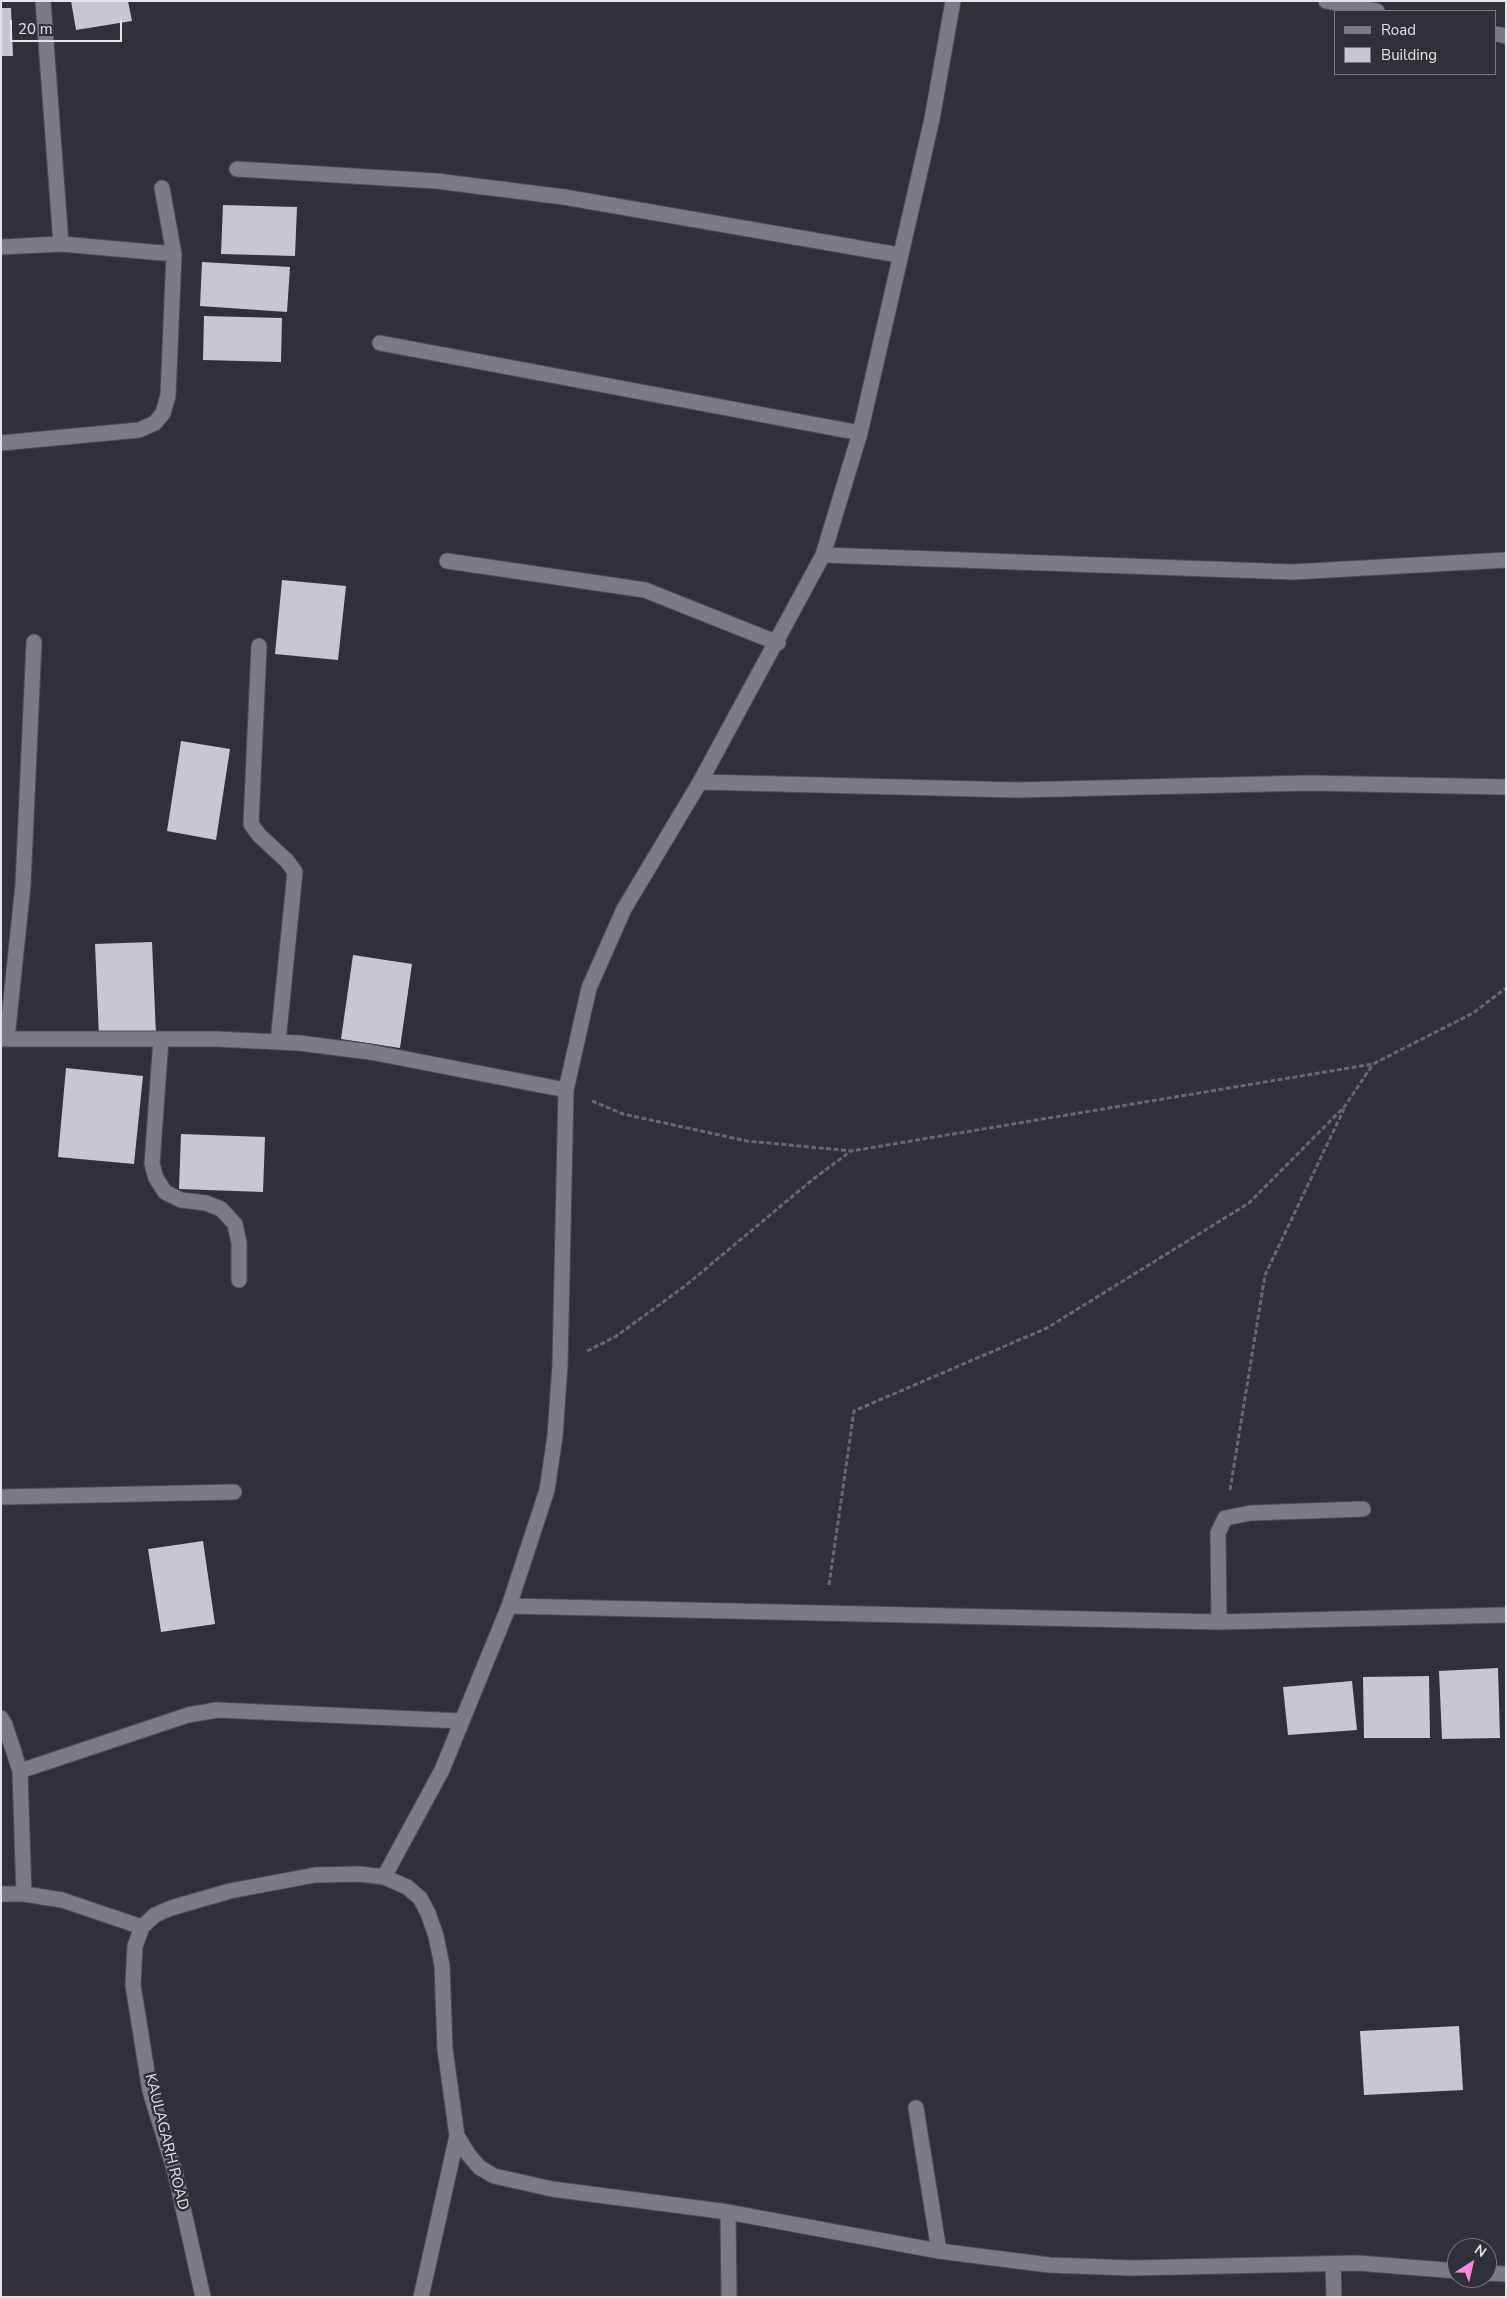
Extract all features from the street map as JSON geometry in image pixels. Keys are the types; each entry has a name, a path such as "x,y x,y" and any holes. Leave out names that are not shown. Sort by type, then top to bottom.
{"street":[{"path":"43,1 61,244"},
{"path":"384,1877 442,1770 509,1606 547,1490 560,1365 566,1090 589,988 624,909 700,782 778,643 823,555 860,433 899,255 932,119 953,1"},
{"path":"1326,1 1372,10"},
{"path":"237,168 436,181 564,197 899,255"},
{"path":"1,443 140,430 155,423 163,413 168,396 174,254 162,188"},
{"path":"1,247 61,244 174,254"},
{"path":"380,343 860,433"},
{"path":"823,555 1293,572 1506,560"},
{"path":"447,562 645,590 778,643"},
{"path":"34,642 23,885 4,1038 161,1039 299,1043 370,1052 566,1090"},
{"path":"259,646 251,824 259,835 287,861 295,872 278,1042"},
{"path":"700,782 1016,790 1309,783 1506,787"},
{"path":"161,1039 152,1164 156,1178 165,1192 181,1200 206,1203 221,1209 235,1224 239,1243 239,1280"},
{"path":"1,1497 234,1492"},
{"path":"1219,1622 1218,1533 1225,1518 1251,1513 1363,1509"},
{"path":"509,1606 1219,1622 1506,1615"},
{"path":"20,1771 188,1715 217,1710 462,1721"},
{"path":"1,1718 20,1771 24,1894"},
{"path":"1,1894 24,1894 62,1900 142,1928 155,1915 171,1908 230,1892 315,1875 384,1877 407,1887 420,1898 428,1913 436,1936 443,1988 445,2049 457,2136 421,2297"},
{"name":"KAULAGARH ROAD","path":"142,1928 135,1946 133,1985 148,2081 175,2172 203,2297"},
{"path":"916,2108 938,2251"},
{"path":"457,2136 479,2167 494,2176 552,2189 728,2212 938,2251 1049,2265 1122,2268 1358,2263 1447,2270"},
{"path":"728,2212 729,2297"},
{"path":"1333,2264 1334,2297"}],"path":[{"path":"566,1090 623,1114 747,1141 851,1151 1373,1064 1473,1013 1506,988"},
{"path":"1225,1518 1265,1275 1345,1106 1373,1064"},
{"path":"825,1613 854,1411 1056,1323 1249,1202 1345,1106"},
{"path":"560,1365 615,1337 686,1286 812,1180 851,1151"}],"building":[{"path":"71,1 128,1 132,21 76,30"},
{"path":"1,8 11,8 13,56 1,56"},
{"path":"223,205 297,207 295,256 221,254"},
{"path":"202,262 290,267 287,312 200,306"},
{"path":"204,316 282,318 281,362 203,360"},
{"path":"282,580 346,586 338,660 275,654"},
{"path":"181,741 230,749 216,840 167,831"},
{"path":"152,942 156,1035 99,1037 95,944"},
{"path":"353,955 412,964 400,1048 341,1039"},
{"path":"66,1068 143,1076 134,1164 58,1157"},
{"path":"181,1134 265,1137 263,1192 179,1189"},
{"path":"203,1541 215,1624 161,1632 148,1549"},
{"path":"1498,1668 1500,1738 1442,1739 1439,1671"},
{"path":"1429,1676 1430,1738 1364,1738 1363,1677"},
{"path":"1352,1681 1357,1730 1288,1735 1283,1687"},
{"path":"1459,2026 1463,2090 1364,2095 1360,2031"}]}
